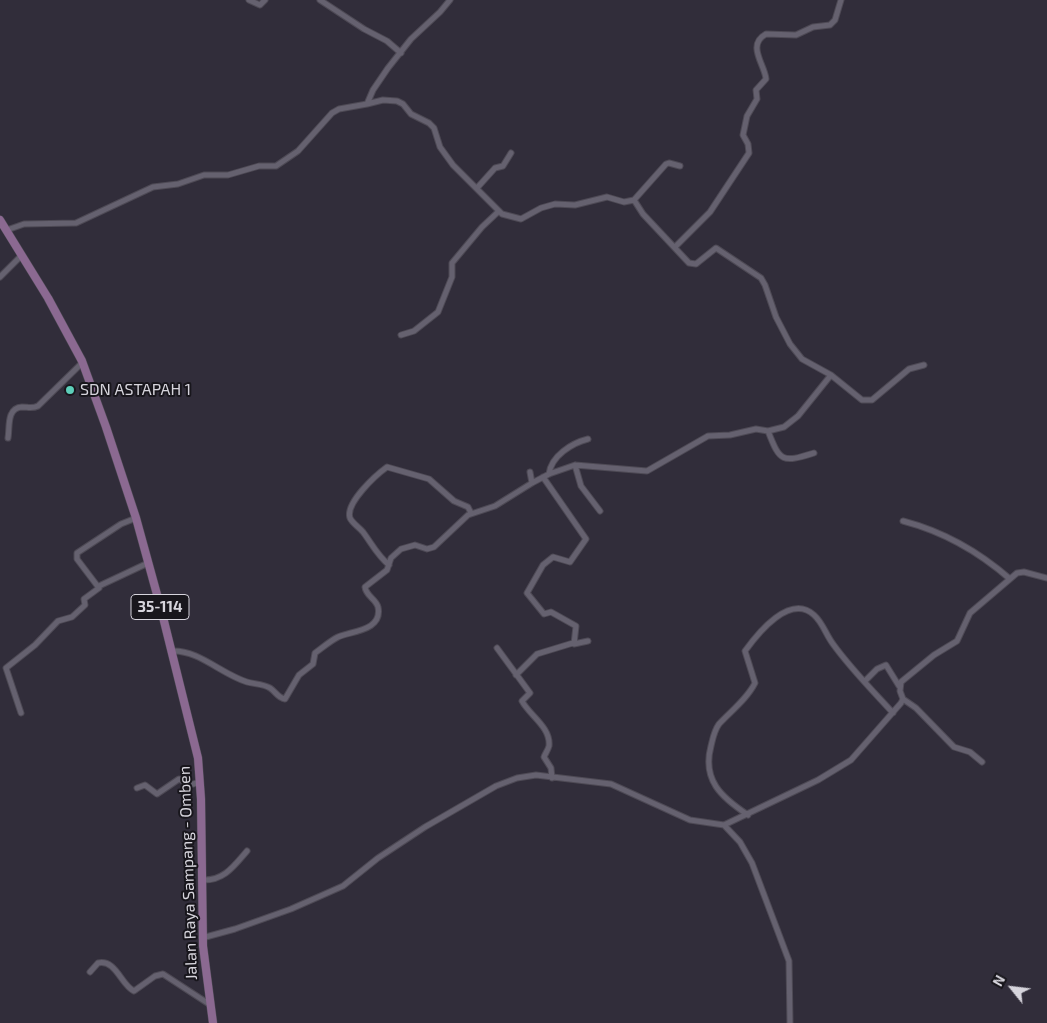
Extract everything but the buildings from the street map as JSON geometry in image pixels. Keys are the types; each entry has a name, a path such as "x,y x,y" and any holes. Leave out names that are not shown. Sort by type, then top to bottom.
{"main road":[{"name":"Jalan Raya Sampang - Omben","path":"0,220 23,254 82,363 106,427 136,518 172,651 195,745 200,782 202,938 209,1004 213,1023"}],"street":[{"path":"249,0 260,6 265,0"},
{"path":"320,0 364,30 387,41 401,53"},
{"path":"367,104 379,80 411,39 450,0"},
{"path":"676,247 710,212 749,153 748,144 743,135 747,116 757,99 756,90 766,79 758,56 757,47 760,40 766,34 796,35 813,26 830,26 835,20 841,0"},
{"path":"7,230 24,224 76,223 153,187 178,184 204,175 228,175 256,167 276,166 298,150 332,113 340,109 383,100 397,101 403,104 411,114 429,122 434,128 445,156 499,211 509,217 521,219 540,208 554,204 575,205 607,197 624,202 634,200 666,164 680,166"},
{"path":"477,188 495,168 503,166 511,153"},
{"path":"634,200 643,214 676,247 687,261 694,265 715,248 718,248 761,278 776,317 790,344 802,359 831,376 862,400 867,401 908,369 924,365"},
{"path":"401,335 414,331 438,312 452,277 452,263 482,227 499,211"},
{"path":"0,276 23,254"},
{"path":"8,438 9,420 14,411 18,408 38,406 82,363"},
{"path":"172,651 195,655 210,666 241,679 268,687 279,697 285,699 299,675 313,664 315,653 336,638 358,632 375,622 378,612 377,604 366,592 365,588 387,570 393,556 406,546 415,545 427,549 434,547 471,512 495,506 546,475 575,465 647,471 708,436 756,429 768,431 780,429 798,416 831,376"},
{"path":"768,431 777,451 786,459 794,460 814,453"},
{"path":"546,475 551,465 559,456 575,444 588,439"},
{"path":"575,465 581,486 600,511"},
{"path":"389,565 374,551 361,529 351,520 349,512 353,502 387,467 429,479 454,501 468,507 471,512"},
{"path":"530,472 532,484"},
{"path":"546,475 586,539 570,562 553,557 543,565 527,593 544,614 551,612 576,626 577,629 573,643"},
{"path":"99,586 77,559 77,553 121,524 136,518"},
{"path":"903,521 940,532 982,555 1010,579"},
{"path":"22,713 6,668 35,645 58,621 72,617 83,609 85,605 84,599 99,586 148,563"},
{"path":"899,686 907,676 957,641 970,613 1010,579 1020,572 1047,578"},
{"path":"748,815 737,809 719,790 710,775 707,763 712,739 717,727 755,683 745,655 754,639 780,615 793,608 808,611 822,625 832,643 893,713"},
{"path":"516,675 537,654 573,643 578,645 588,641"},
{"path":"497,648 530,693 523,698 523,702 538,719 548,740 549,747 544,757 551,768 552,778"},
{"path":"865,681 877,669 886,665 899,686 903,699 916,708 954,747 970,752 982,762"},
{"path":"202,938 235,929 291,909 343,886 392,848 496,786 530,776 611,784 690,820 724,825 748,815 851,760 903,699"},
{"path":"137,788 145,785 158,794 179,779 190,785 200,782"},
{"path":"724,825 740,842 752,863 789,961 790,1023"},
{"path":"202,880 215,880 236,864 247,851"},
{"path":"90,972 98,963 106,964 119,973 129,989 134,991 155,976 163,974 209,1004"}],"place":[{"name":"SDN ASTAPAH 1","path":"70,390"}]}
